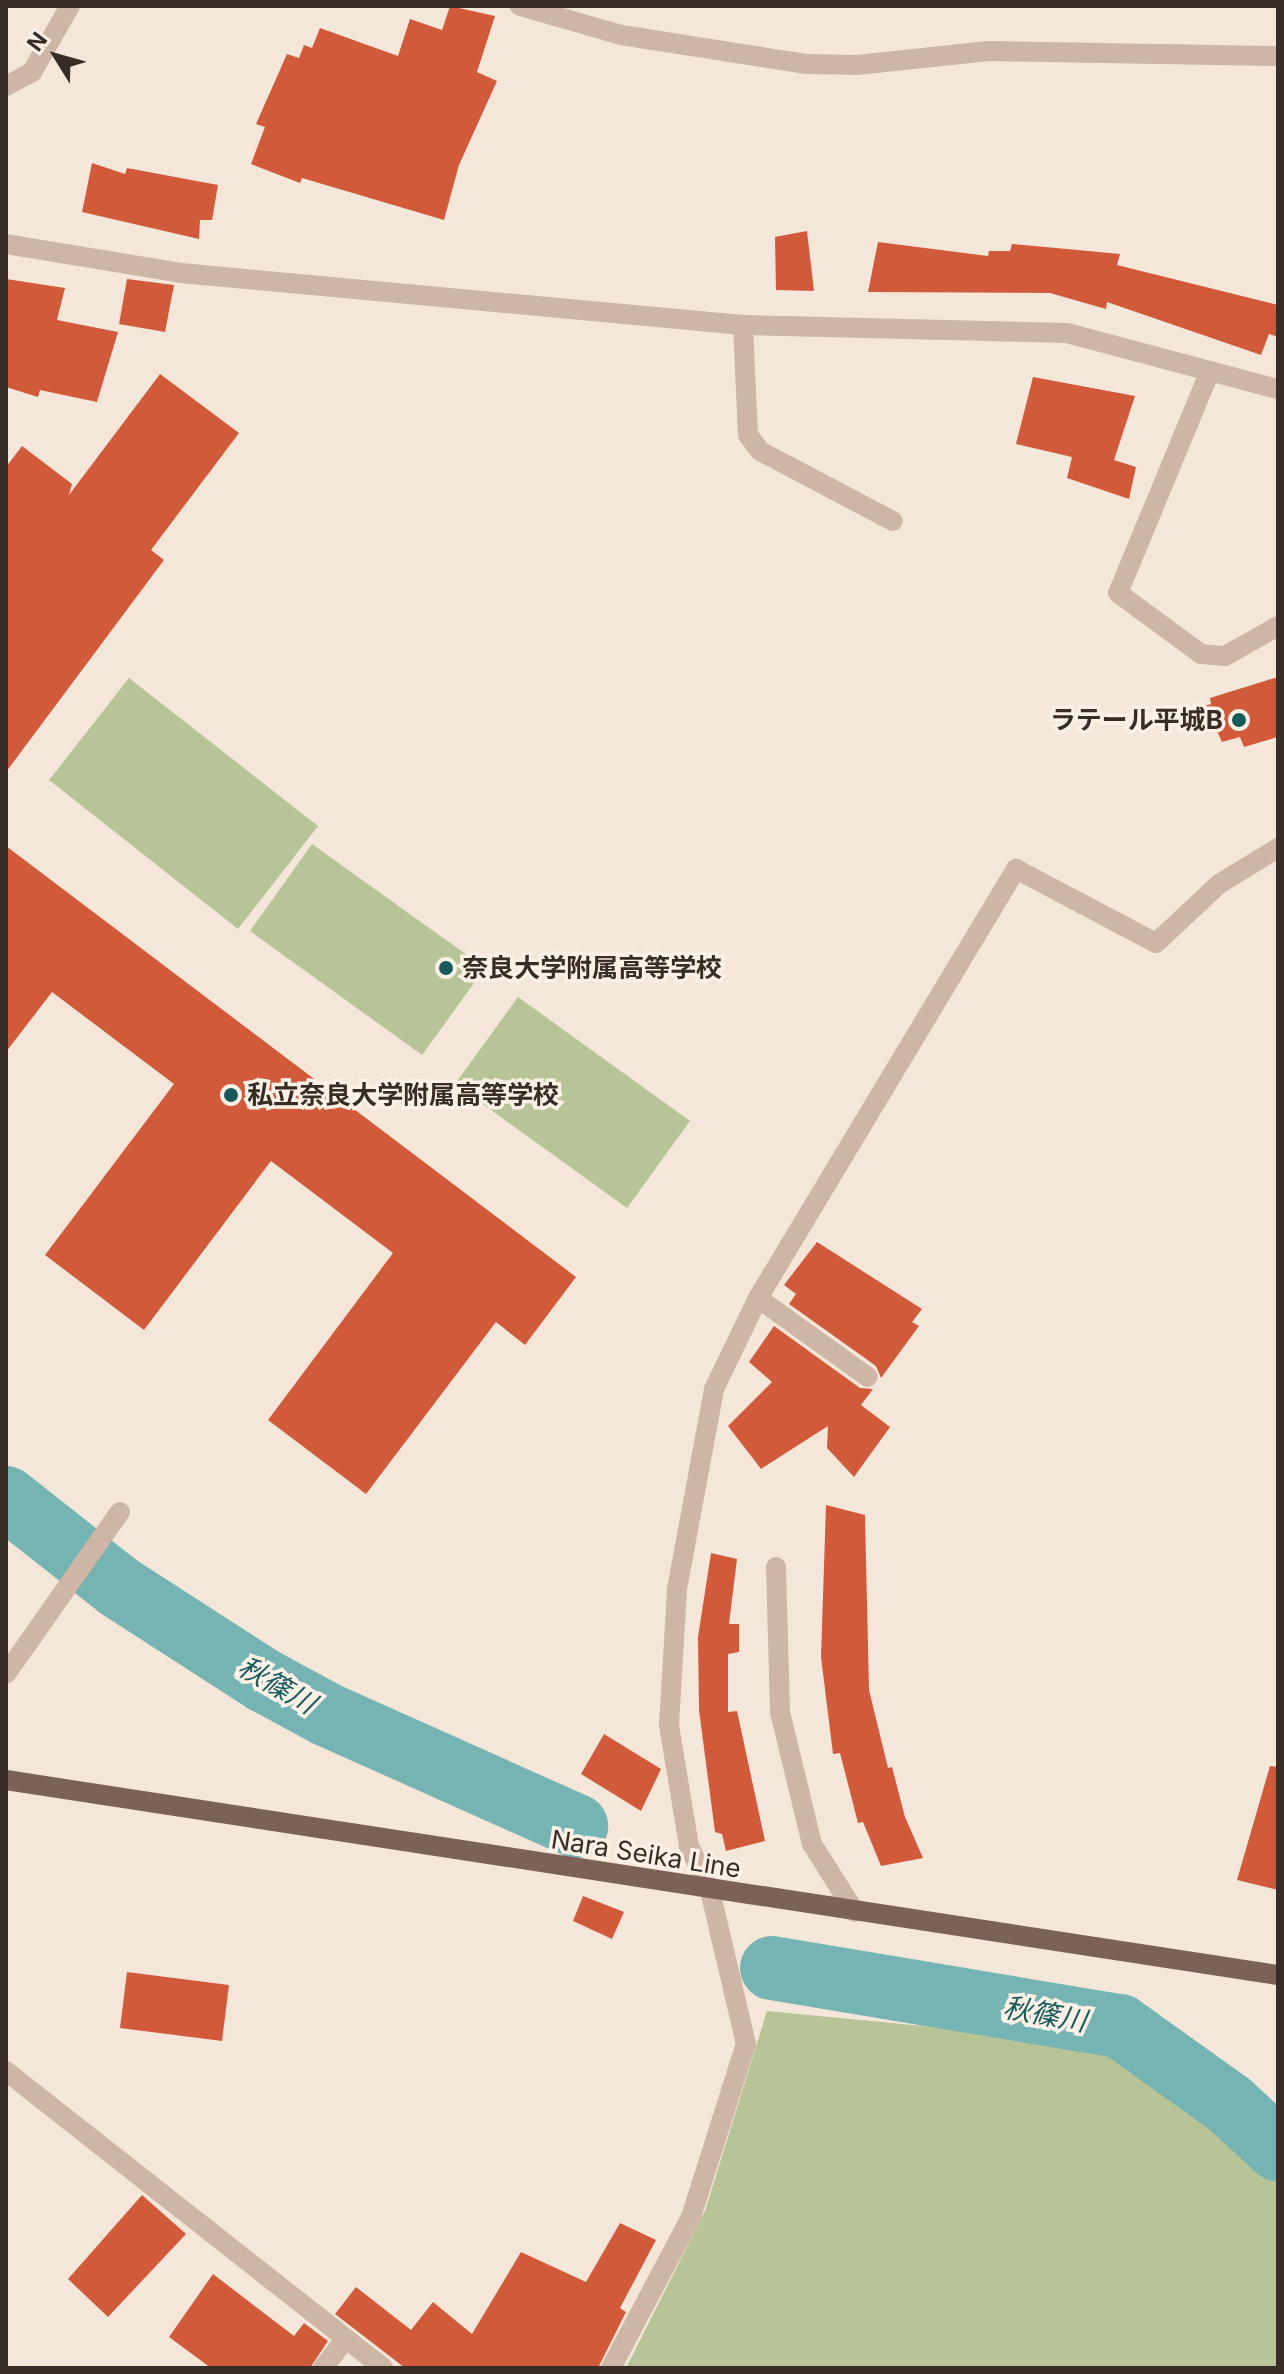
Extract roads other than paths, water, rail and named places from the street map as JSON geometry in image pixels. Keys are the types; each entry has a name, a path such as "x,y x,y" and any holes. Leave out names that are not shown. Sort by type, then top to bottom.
{"main road":[{"name":"Nara Seika Line","path":"6,1780 1278,1975"}],"street":[{"path":"6,86 32,72 70,6"},
{"path":"520,6 621,35 806,64 857,65 988,51 1278,56"},
{"path":"6,244 181,273 743,325 1067,333 1278,389"},
{"path":"743,325 748,435 760,451 893,521"},
{"path":"1210,371 1118,593 1201,654 1225,656 1278,626"},
{"path":"611,2368 691,2217 746,2044 710,1890 689,1846 669,1725 677,1589 714,1389 758,1298 1016,869 1156,943 1219,884 1278,848"},
{"path":"758,1298 868,1377"},
{"path":"6,1674 120,1512"},
{"path":"776,1567 780,1712 812,1844 855,1912"},
{"path":"6,2071 383,2368"},
{"path":"323,2368 346,2339"}],"waterway":[{"name":"秋篠川","path":"6,1498 119,1587 265,1681 328,1715 576,1826"},
{"name":"秋篠川","path":"772,1968 1120,2026 1229,2104 1278,2149"}],"place":[{"name":"ラテール平城B","path":"1239,720"},
{"name":"奈良大学附属高等学校","path":"446,968"},
{"name":"私立奈良大学附属高等学校","path":"231,1095"}]}
